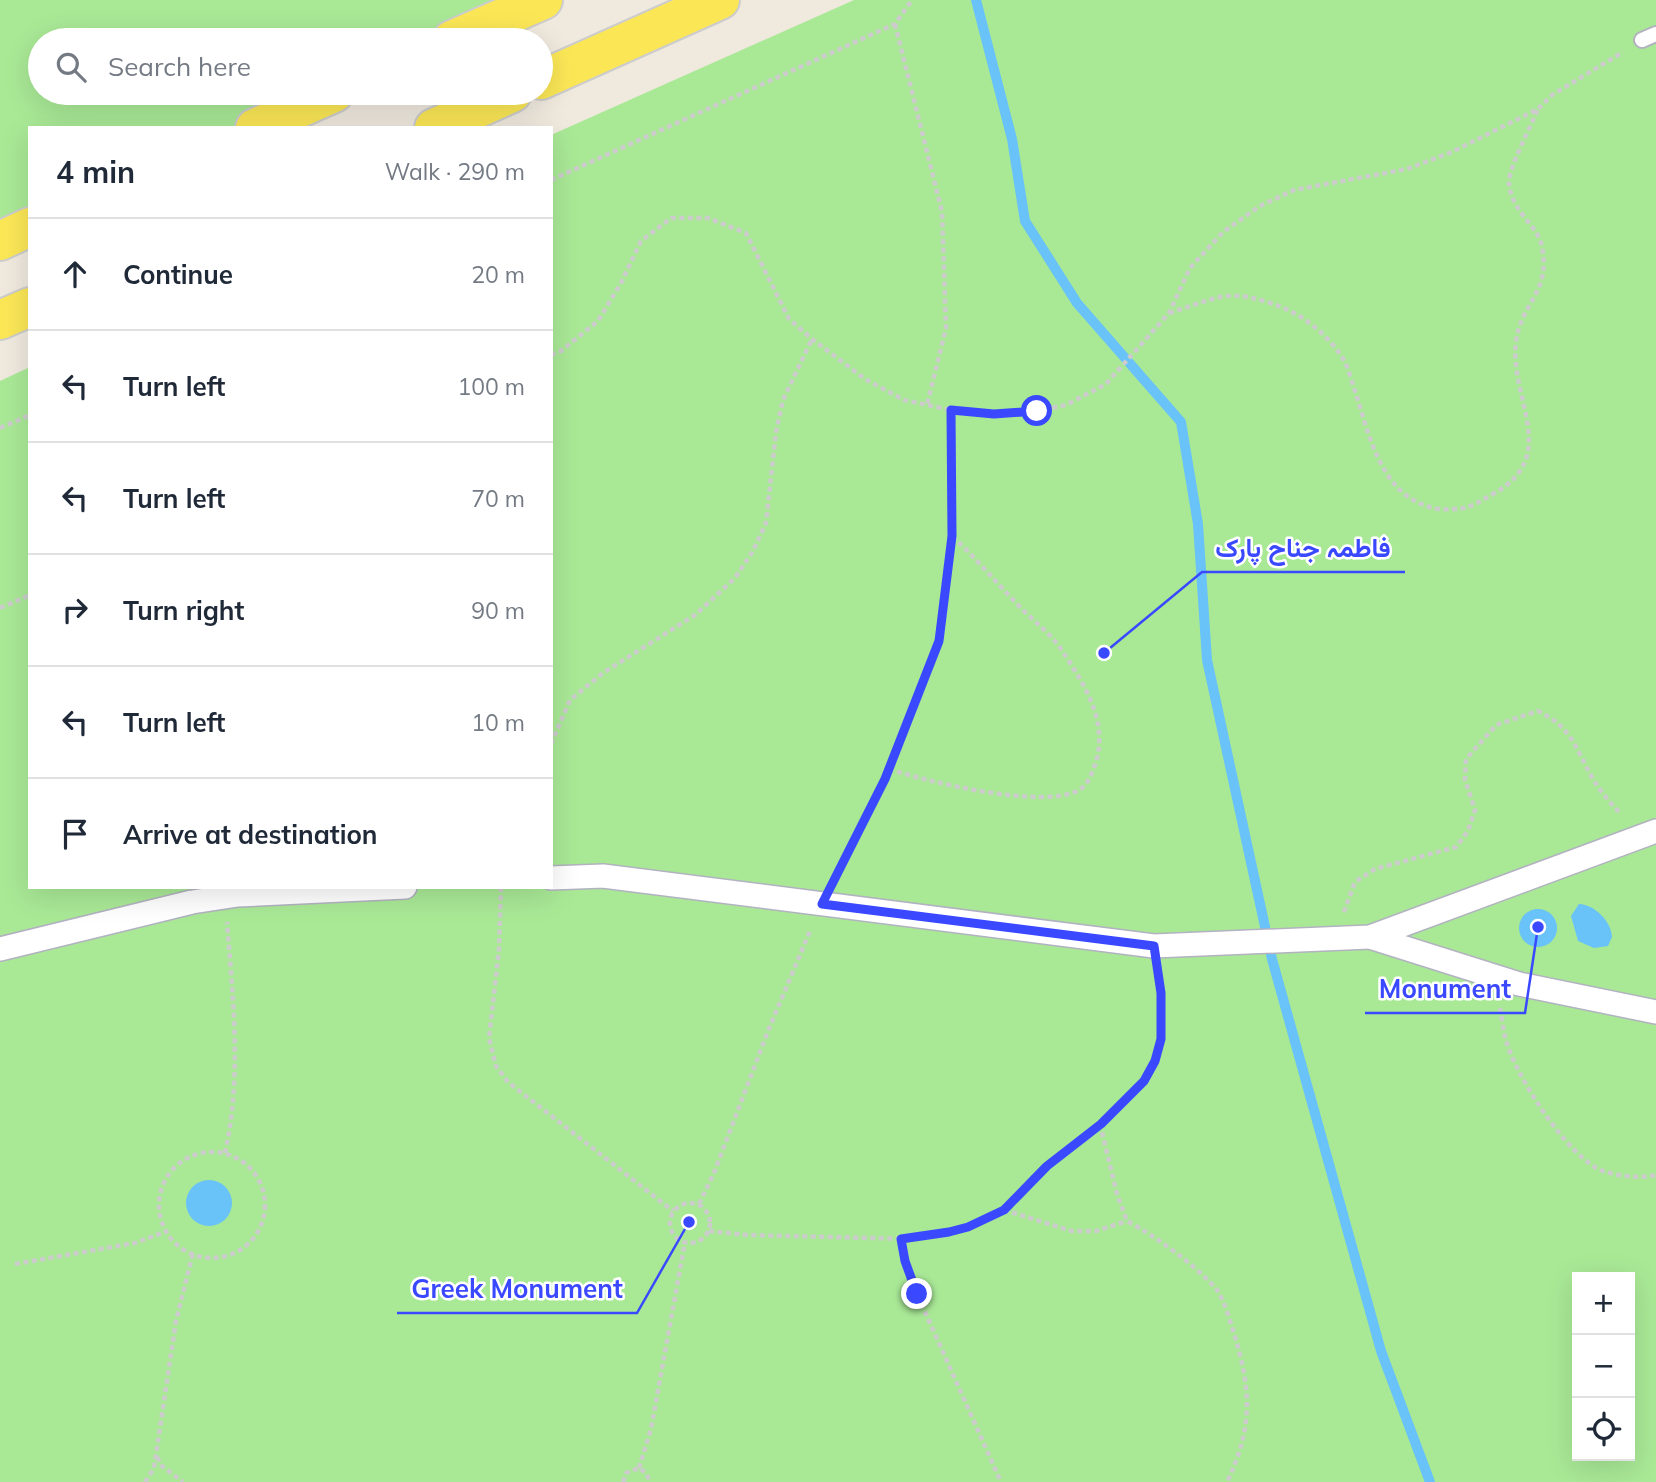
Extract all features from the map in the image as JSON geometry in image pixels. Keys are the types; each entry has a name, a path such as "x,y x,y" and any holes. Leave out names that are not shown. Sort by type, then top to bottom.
{"main road":[{"path":"479,28 543,0"},
{"path":"553,75 720,0"},
{"path":"260,126 307,105"},
{"path":"438,126 485,105"},
{"path":"0,241 28,228"},
{"path":"0,320 28,308"}],"street":[{"path":"553,878 603,876 1154,946 1187,945 1370,937 1649,834"},
{"path":"0,949 192,902 226,897 369,889"},
{"path":"1370,937 1519,984 1656,1012"}],"lane":[{"path":"1642,40 1656,34"}],"path":[{"path":"553,179 895,24 912,0"},
{"path":"895,24 942,212 946,328 928,405"},
{"path":"553,354 561,351 598,321 621,283 641,241 671,218 708,218 747,233 789,319 865,379 904,400 951,410 994,414 1037,411 1066,405 1106,384 1169,313 1190,268 1223,232 1260,206 1294,190 1407,169 1452,152 1538,109 1552,95 1642,40"},
{"path":"1169,313 1222,296 1253,297 1292,311 1324,335 1343,359 1379,463 1394,483 1413,500 1434,509 1467,509 1507,486 1522,471 1530,441 1528,417 1516,371 1516,342 1521,318 1543,280 1544,261 1542,243 1516,207 1509,181 1538,109"},
{"path":"553,739 570,700 603,673 695,615 735,578 747,560 766,523 776,432 783,400 812,339"},
{"path":"699,1204 714,1173 792,972 822,904 889,769 939,641 952,536 951,410"},
{"path":"0,428 28,416"},
{"path":"889,769 947,785 1033,796 1055,796 1078,791 1090,780 1097,760 1101,735 1098,718 1064,653 1050,635 952,536"},
{"path":"0,608 28,595"},
{"path":"1331,939 1355,882 1375,869 1455,847 1468,831 1475,810 1465,780 1466,758 1496,725 1538,711 1556,720 1571,738 1593,780 1608,800 1649,834"},
{"path":"501,889 499,950 489,1038 496,1066 508,1082 673,1211"},
{"path":"225,1153 233,1112 234,1073 226,897"},
{"path":"709,1231 730,1235 901,1239 968,1227 1004,1210 1047,1166 1101,1124 1144,1081 1155,1061 1161,1039 1162,1013 1154,946"},
{"path":"1494,976 1506,1041 1521,1076 1557,1132 1601,1170 1627,1176 1656,1175"},
{"path":"1101,1124 1117,1194 1127,1221 1153,1235 1218,1292 1230,1324 1244,1368 1246,1408 1245,1433 1227,1482"},
{"path":"208,1152 225,1153 242,1160 255,1174 263,1190 265,1208 261,1226 251,1241 237,1252 219,1257 193,1254 172,1239 163,1225 159,1209 160,1193 167,1177 178,1164 192,1156 208,1152"},
{"path":"685,1203 699,1204 708,1214 709,1231 698,1241 679,1240 671,1230 673,1211 685,1203"},
{"path":"1004,1210 1072,1231 1096,1231 1127,1221"},
{"path":"15,1264 135,1243 167,1231"},
{"path":"901,1239 905,1261 917,1294 1001,1482"},
{"path":"639,1468 651,1429 685,1242"},
{"path":"145,1482 154,1468 176,1321 193,1254"},
{"path":"156,1456 162,1466 183,1482"},
{"path":"623,1482 626,1473 639,1468"},
{"path":"639,1468 646,1473 650,1482"}],"green space":[{"path":"0,0 543,0 479,28 28,28 28,105 307,105 260,126 28,126 28,228 0,241"},
{"path":"854,0 1656,0 1656,1482 0,1482 0,381 28,368 28,889 553,889 553,134"}],"water":[{"path":"1579,904 1591,907 1609,925 1612,937 1608,946 1594,948 1578,941 1571,916"},
{"path":"1538,909 1551,915 1557,928 1551,941 1538,947 1525,941 1519,928 1525,915"},
{"path":"209,1180 225,1187 232,1203 225,1219 209,1226 193,1219 186,1203 193,1187"}],"waterway":[{"path":"976,0 1012,139 1025,221 1077,303 1181,422 1198,524 1207,660 1272,959 1381,1351 1430,1482"}],"place":[{"name":"فاطمہ جناح پارک","path":"1104,653"},
{"name":"Monument","path":"1538,927"},
{"name":"Greek Monument","path":"689,1222"}],"route":[{"path":"917,1294 905,1261 901,1239 933,1236 968,1227 1004,1210 1047,1166 1101,1124 1144,1081 1155,1061 1161,1039 1161,993 1154,946 822,904 885,779 939,641 952,536 951,410 994,414 1037,411"}]}
